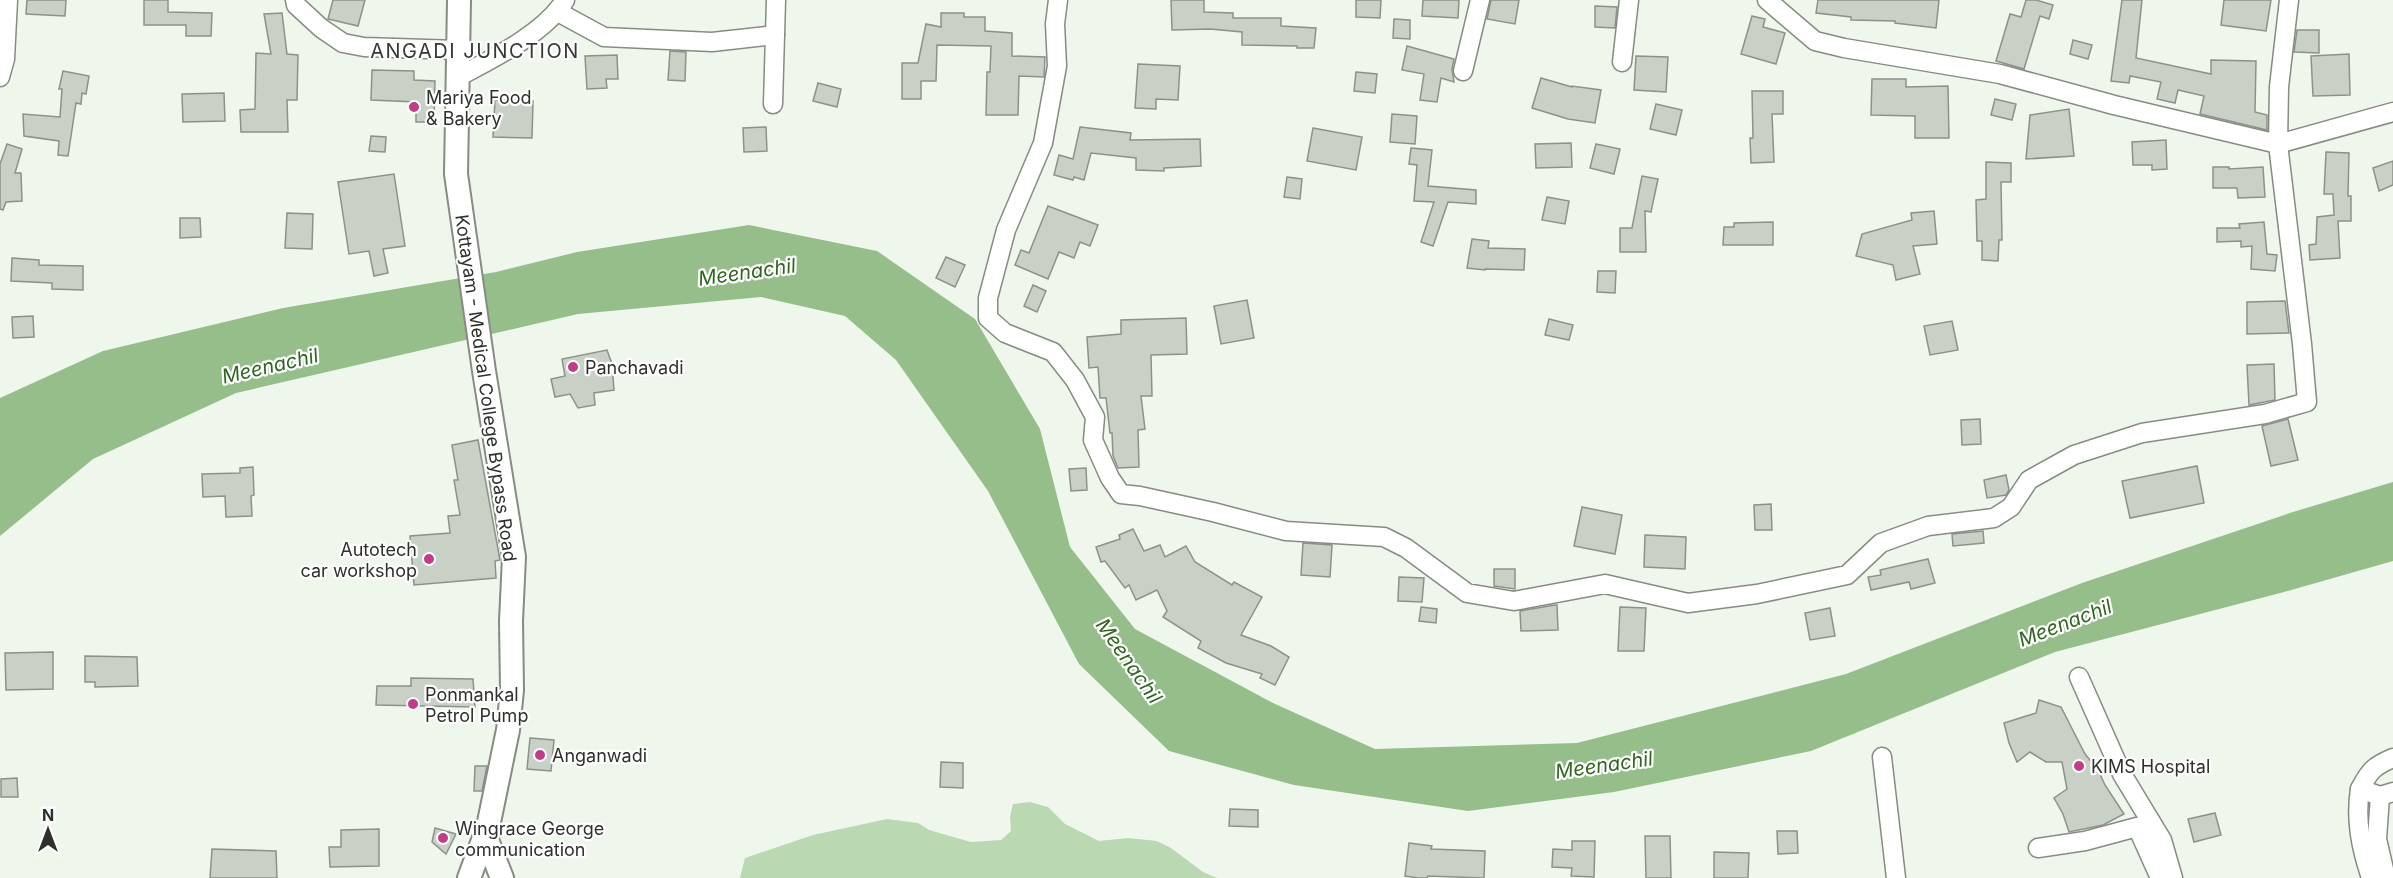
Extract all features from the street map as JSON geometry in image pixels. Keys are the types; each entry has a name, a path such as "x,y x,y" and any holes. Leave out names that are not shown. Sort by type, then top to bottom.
{"main road":[{"name":"Kottayam - Medical College Bypass Road","path":"459,0 456,174 484,371 514,557 511,621 512,690 508,730 485,835 469,878"},
{"path":"485,835 502,878"}],"street":[{"path":"0,77 5,59 8,0"},
{"path":"295,0 296,5 321,28 344,43 364,47 458,50"},
{"path":"773,104 776,0"},
{"path":"1058,0 1056,24 1058,66 1043,143 1006,230 988,298 988,318 1005,333 1053,352 1075,380 1095,417 1093,440 1110,478 1121,494 1213,512 1286,531 1384,537 1406,548 1467,593 1514,601 1605,584 1688,603 1757,594 1847,575 1881,543 1928,526 1994,518 2011,507 2029,480 2074,455 2142,433 2265,414 2307,402 2278,144 2279,87 2289,0"},
{"path":"1463,71 1480,0"},
{"path":"1623,63 1629,0"},
{"path":"1767,0 1815,41 2000,74 2114,105 2278,144 2393,112"},
{"path":"458,77 510,49 562,6 604,37 712,42 775,35"},
{"path":"2079,677 2144,825 2160,878"},
{"path":"1882,757 1896,878"},
{"path":"2371,878 2362,850 2357,809 2360,789 2375,766 2393,758"},
{"path":"2360,789 2386,794 2377,839 2386,878"},
{"path":"2038,848 2085,841 2144,825"},
{"path":"2144,825 2162,840 2173,878"}],"shaded area":[{"path":"1030,802 1048,807 1065,824 1099,841 1128,838 1157,841 1171,848 1203,872 1217,878 740,878 745,858 813,835 887,819 918,823 929,830 971,842 1001,840 1011,831 1010,817 1013,804"}],"water":[{"name":"Meenachil","path":"749,225 877,251 975,319 1040,429 1070,547 1135,629 1273,703 1375,749 1577,743 1846,674 2082,583 2293,512 2393,482 2393,561 2055,652 1811,751 1614,792 1468,811 1294,785 1169,751 1079,664 988,491 896,360 845,316 761,297 578,314 236,393 93,459 0,536 0,398 103,351 283,308 496,272 577,252"}],"building":[{"path":"27,0 66,0 65,16 26,14"},
{"path":"144,0 168,0 168,12 212,13 211,36 186,36 186,25 144,25"},
{"path":"333,0 365,0 358,26 328,19"},
{"path":"1171,0 1204,0 1204,12 1233,13 1233,18 1281,18 1281,26 1316,28 1314,48 1242,45 1242,32 1210,29 1172,30"},
{"path":"1356,0 1381,0 1380,18 1356,17"},
{"path":"1423,0 1459,0 1458,18 1422,16"},
{"path":"1491,0 1519,0 1515,24 1487,19"},
{"path":"1818,0 1939,0 1936,28 1895,23 1895,21 1851,20 1851,17 1816,13"},
{"path":"2026,0 2036,0 2053,5 2049,19 2040,16 2024,69 1996,61 2010,14 2021,17"},
{"path":"2122,0 2142,0 2136,58 2211,74 2211,60 2256,61 2255,112 2267,115 2267,130 2200,114 2204,96 2178,90 2175,103 2157,99 2161,82 2130,76 2129,83 2111,81"},
{"path":"2224,0 2271,0 2266,31 2221,25"},
{"path":"1595,6 1617,7 1615,28 1595,27"},
{"path":"282,13 287,54 298,55 297,100 287,100 288,132 241,132 240,110 255,109 256,53 271,54 264,14"},
{"path":"941,13 964,13 964,17 985,17 985,31 1012,33 1012,56 1045,57 1044,77 1019,76 1018,115 986,115 987,72 990,72 991,46 937,45 936,81 921,81 921,99 902,99 902,63 918,63 926,24 941,27"},
{"path":"1752,16 1765,19 1763,27 1785,33 1776,64 1741,54"},
{"path":"1394,19 1410,20 1410,39 1393,38"},
{"path":"2297,30 2319,30 2319,53 2294,52"},
{"path":"2073,40 2092,45 2088,59 2070,54"},
{"path":"1407,46 1454,59 1452,69 1454,82 1441,78 1437,102 1420,100 1424,74 1402,70"},
{"path":"670,51 686,52 685,81 668,80"},
{"path":"2349,54 2350,95 2313,96 2311,56"},
{"path":"617,55 618,79 606,79 607,88 587,89 585,56"},
{"path":"1636,56 1668,57 1666,92 1634,90"},
{"path":"1138,64 1180,66 1178,100 1156,99 1156,109 1135,108"},
{"path":"372,70 414,71 414,80 435,81 434,122 416,122 416,102 371,100"},
{"path":"63,71 89,76 86,94 82,93 81,104 76,103 68,156 58,155 59,141 24,136 23,114 60,117 62,89 59,89"},
{"path":"1356,72 1377,74 1375,93 1354,91"},
{"path":"1541,78 1572,87 1601,90 1595,123 1568,119 1532,108"},
{"path":"1872,79 1906,79 1906,87 1948,86 1949,138 1915,138 1915,116 1871,115"},
{"path":"818,83 841,89 837,107 813,101"},
{"path":"1752,91 1783,91 1783,114 1772,114 1774,162 1751,163"},
{"path":"224,93 225,121 183,122 182,94"},
{"path":"1995,99 2016,104 2012,120 1991,115"},
{"path":"495,100 533,101 532,138 493,137"},
{"path":"1656,104 1682,110 1676,135 1650,129"},
{"path":"2069,109 2074,156 2026,159 2030,115"},
{"path":"1392,114 1417,116 1415,144 1390,142"},
{"path":"766,127 767,151 744,152 743,128"},
{"path":"1080,127 1131,133 1130,140 1200,139 1201,166 1164,168 1164,171 1136,170 1136,158 1091,153 1084,180 1074,177 1073,180 1054,175 1059,155 1073,159"},
{"path":"1313,128 1362,137 1356,170 1307,161"},
{"path":"371,136 386,137 385,152 369,151"},
{"path":"2166,140 2167,169 2152,170 2152,165 2133,165 2132,142"},
{"path":"1571,143 1572,167 1536,168 1535,144"},
{"path":"7,144 22,149 15,173 21,173 22,201 6,202 3,210 0,209 0,164"},
{"path":"1596,144 1620,149 1614,174 1590,168"},
{"path":"1411,148 1432,150 1428,186 1476,190 1476,204 1448,202 1433,246 1421,242 1434,202 1414,201 1417,165 1409,164"},
{"path":"2326,152 2349,153 2348,196 2351,196 2351,221 2338,221 2340,258 2310,260 2309,245 2316,244 2317,217 2334,215 2333,194 2324,194"},
{"path":"2393,161 2393,185 2379,191 2373,168"},
{"path":"1986,162 2011,163 2011,182 2001,182 2002,240 1999,240 1998,261 1982,260 1982,241 1977,241 1976,200 1986,199"},
{"path":"2213,167 2229,167 2229,169 2263,167 2265,197 2238,198 2237,188 2213,188"},
{"path":"394,174 405,246 383,249 388,273 374,276 369,251 349,254 338,182"},
{"path":"1642,176 1658,179 1651,212 1645,211 1646,252 1620,252 1620,228 1632,228"},
{"path":"1287,177 1302,179 1300,199 1284,197"},
{"path":"1547,197 1569,201 1565,224 1542,220"},
{"path":"1048,206 1098,225 1090,246 1080,242 1074,258 1059,252 1048,279 1015,265 1021,250 1029,253"},
{"path":"1934,211 1937,244 1913,246 1920,274 1896,280 1893,265 1856,256 1862,234 1912,220 1911,213"},
{"path":"287,213 313,214 312,249 285,248"},
{"path":"180,218 200,218 201,237 180,238"},
{"path":"1773,222 1773,245 1723,245 1724,227 1734,227 1734,223"},
{"path":"2264,222 2267,254 2277,255 2275,271 2251,269 2252,246 2241,247 2241,241 2217,242 2217,228 2240,228 2239,224"},
{"path":"1472,239 1489,241 1488,248 1525,249 1524,270 1467,268"},
{"path":"946,257 965,265 955,287 936,278"},
{"path":"12,258 39,260 39,265 83,266 83,290 52,289 52,283 11,281"},
{"path":"1598,271 1616,271 1615,293 1597,292"},
{"path":"1033,285 1046,291 1037,312 1024,306"},
{"path":"1247,300 1254,338 1221,344 1214,306"},
{"path":"2285,301 2289,333 2247,334 2247,302"},
{"path":"33,316 34,337 13,338 12,317"},
{"path":"1186,318 1187,354 1151,355 1152,396 1141,396 1145,429 1138,430 1139,467 1118,468 1113,456 1106,398 1100,398 1098,367 1089,368 1087,337 1121,334 1121,320"},
{"path":"1549,319 1573,325 1569,340 1545,335"},
{"path":"1952,321 1958,350 1930,355 1924,326"},
{"path":"607,350 612,364 614,390 594,393 595,405 578,408 570,394 555,397 551,379 565,376 562,359"},
{"path":"2274,364 2275,400 2249,405 2247,365"},
{"path":"1980,419 1981,444 1962,445 1961,420"},
{"path":"2288,419 2298,460 2271,466 2262,426"},
{"path":"478,440 500,560 495,561 496,578 414,585 410,536 450,533 448,516 460,515 454,480 458,480 452,445"},
{"path":"2197,466 2204,503 2130,518 2122,481"},
{"path":"253,467 252,516 226,517 225,496 203,497 202,474 240,473 240,468"},
{"path":"1086,468 1087,490 1071,491 1069,469"},
{"path":"2006,475 2009,490 2006,495 1987,498 1984,480"},
{"path":"1771,504 1772,530 1755,530 1754,505"},
{"path":"1582,507 1622,515 1615,554 1574,546"},
{"path":"1133,529 1144,551 1160,545 1165,557 1186,546 1195,562 1232,585 1234,582 1262,597 1241,635 1271,646 1289,657 1275,685 1260,678 1262,674 1226,663 1198,648 1201,641 1163,617 1167,611 1157,590 1136,600 1129,585 1125,588 1105,561 1101,562 1096,547 1120,539 1119,535"},
{"path":"1983,531 1984,543 1953,546 1952,534"},
{"path":"1645,535 1686,537 1685,569 1644,567"},
{"path":"1303,543 1332,545 1330,577 1301,575"},
{"path":"1928,559 1935,583 1911,589 1909,582 1871,590 1868,577 1881,575 1880,570"},
{"path":"1494,569 1515,569 1515,589 1494,586"},
{"path":"1399,577 1424,578 1422,602 1398,601"},
{"path":"1557,605 1558,630 1521,631 1520,611"},
{"path":"1421,607 1437,609 1436,623 1419,621"},
{"path":"1620,607 1646,608 1644,651 1618,651"},
{"path":"1830,608 1835,636 1810,640 1805,613"},
{"path":"53,652 53,689 6,690 5,653"},
{"path":"85,656 137,657 138,686 95,687 95,682 85,682"},
{"path":"411,678 473,679 475,707 376,705 377,686 411,686"},
{"name":"KIMS Hospital","path":"2039,700 2061,707 2085,754 2098,770 2124,814 2103,825 2069,832 2054,798 2067,789 2062,762 2046,762 2030,752 2017,762 2004,723 2036,713"},
{"name":"Anganwadi","path":"530,738 554,740 551,771 527,769"},
{"path":"941,762 963,763 963,788 940,787"},
{"path":"475,766 487,766 482,791 474,791"},
{"path":"17,778 18,797 1,797 1,779"},
{"path":"1230,809 1258,810 1258,827 1229,826"},
{"path":"2215,813 2221,835 2194,842 2188,819"},
{"name":"Wingrace George communication","path":"435,828 456,834 446,854 432,842"},
{"path":"379,829 379,866 330,867 329,847 341,847 341,830"},
{"path":"1777,831 1797,831 1798,853 1778,854"},
{"path":"1645,836 1670,836 1671,878 1646,878"},
{"path":"1572,841 1595,841 1594,877 1571,876 1572,868 1552,867 1553,849 1572,850"},
{"path":"1409,843 1432,846 1431,849 1485,851 1484,878 1405,876"},
{"path":"212,849 276,851 277,878 210,878"},
{"path":"1714,852 1749,853 1748,878 1714,878"}],"place":[{"name":"Mariya Food & Bakery","path":"414,107"},
{"name":"Panchavadi","path":"573,367"},
{"name":"Autotech car workshop","path":"429,559"},
{"name":"Ponmankal Petrol Pump","path":"413,704"},
{"name":"Anganwadi","path":"540,755"},
{"name":"KIMS Hospital","path":"2079,766"},
{"name":"Wingrace George communication","path":"443,838"}],"district":[{"name":"ANGADI JUNCTION","path":"475,51"}]}
